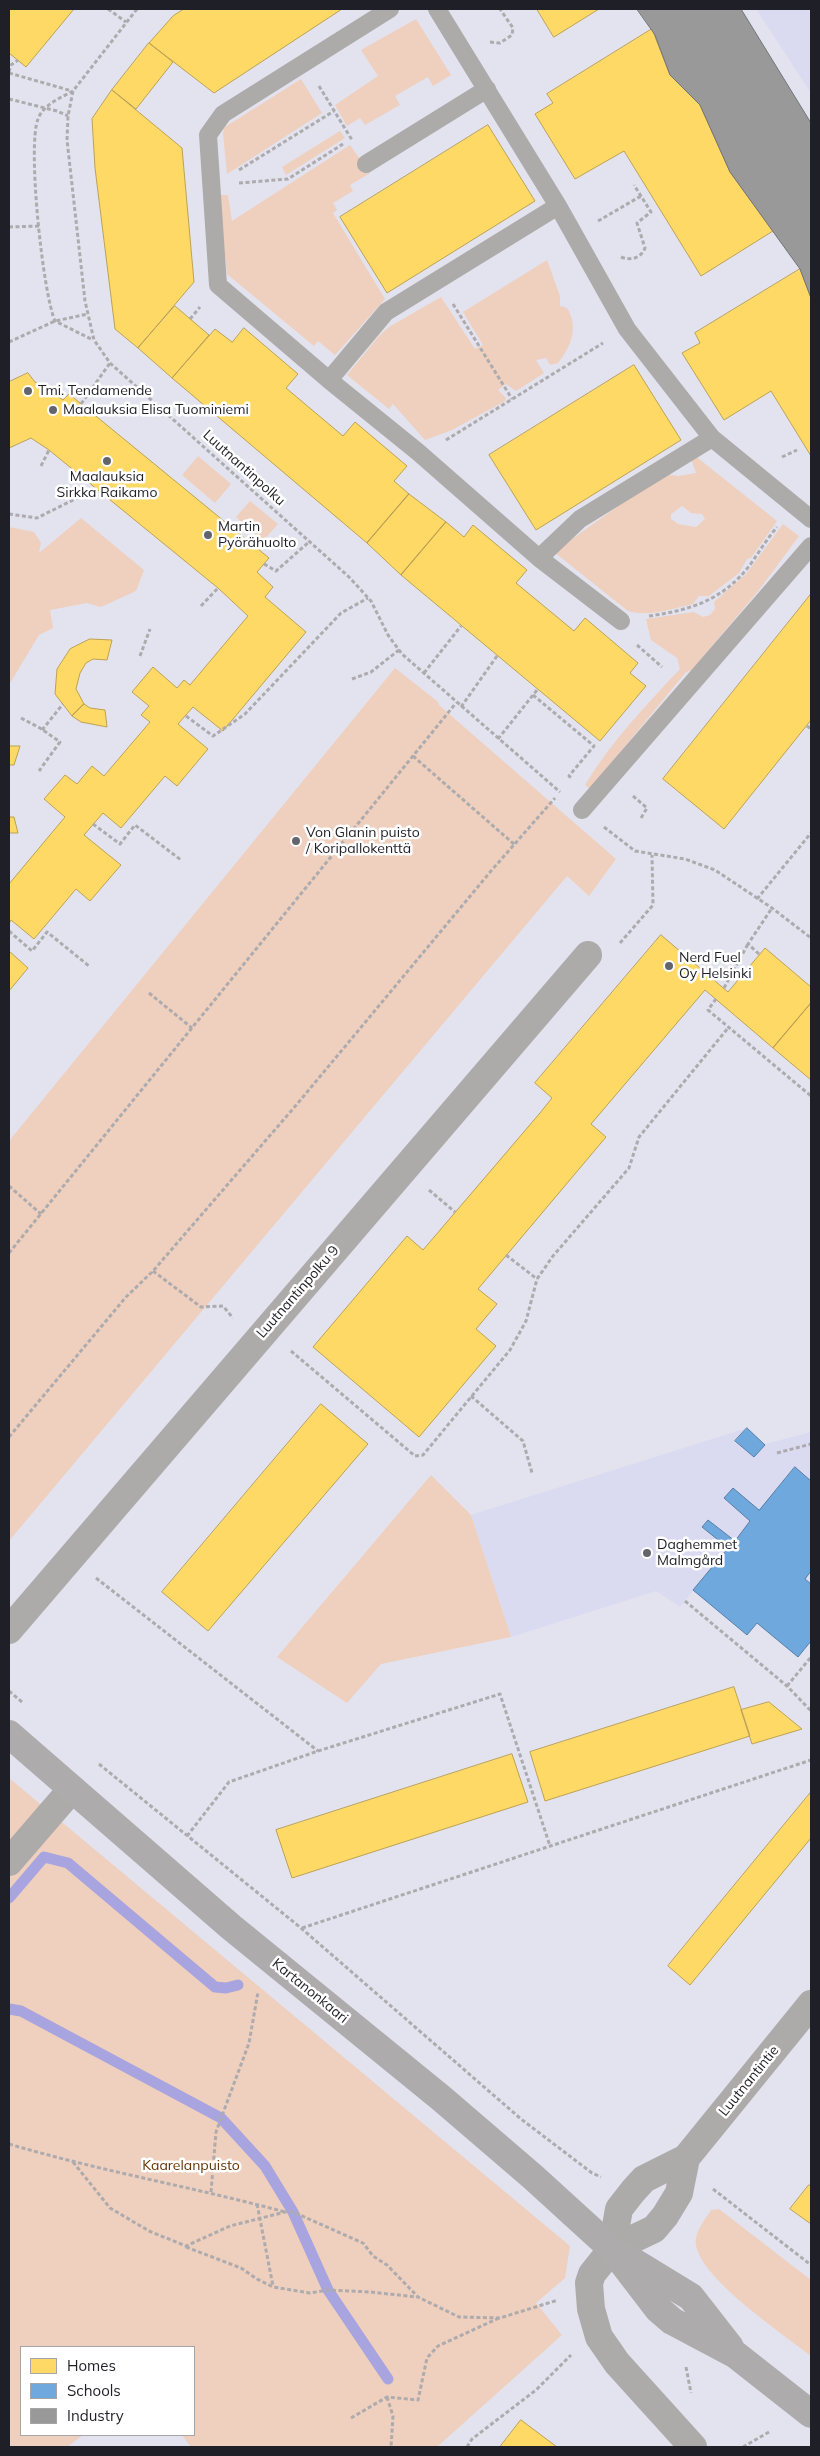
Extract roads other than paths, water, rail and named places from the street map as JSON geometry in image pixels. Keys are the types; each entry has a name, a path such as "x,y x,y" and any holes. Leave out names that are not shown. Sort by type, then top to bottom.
{"street":[{"name":"Luutnantinpolku 9","path":"9,1630 588,955"},
{"name":"Kartanonkaari","path":"9,1734 231,1927 441,2098 612,2249 658,2308 672,2321 736,2355 811,2414"},
{"path":"9,1862 72,1789"},
{"name":"Luutnantintie","path":"612,2249 619,2209 633,2190 644,2179 686,2158 811,2004"},
{"name":"Luutnantintie","path":"612,2249 654,2229 665,2216 679,2193 686,2158"},
{"path":"612,2249 588,2282 591,2309 599,2337 617,2363 693,2447"}],"lane":[{"path":"390,9 223,114 208,135 218,285 329,380 418,452 539,558 621,621"},
{"path":"437,9 558,206 627,329 712,438 811,519"},
{"path":"366,164 487,89"},
{"path":"329,380 386,312 558,206"},
{"path":"539,558 580,520 712,438"},
{"path":"582,810 811,546"}],"waterway":[{"path":"9,1898 44,1857 68,1863 215,1987 226,1988 238,1985"},
{"path":"9,2009 21,2011 221,2118 265,2166 293,2212 328,2290 388,2379"}],"place":[{"name":"Tmi. Tendamende","path":"28,391"},
{"name":"Maalauksia Elisa Tuominiemi","path":"53,410"},
{"name":"Maalauksia Sirkka Raikamo","path":"107,461"},
{"name":"Martin Pyörähuolto","path":"208,535"},
{"name":"Von Glanin puisto / Koripallokenttä","path":"296,841"},
{"name":"Nerd Fuel Oy Helsinki","path":"669,966"},
{"name":"Daghemmet Malmgård","path":"647,1553"}],"park label":[{"name":"Kaarelanpuisto","path":"191,2166"}]}
